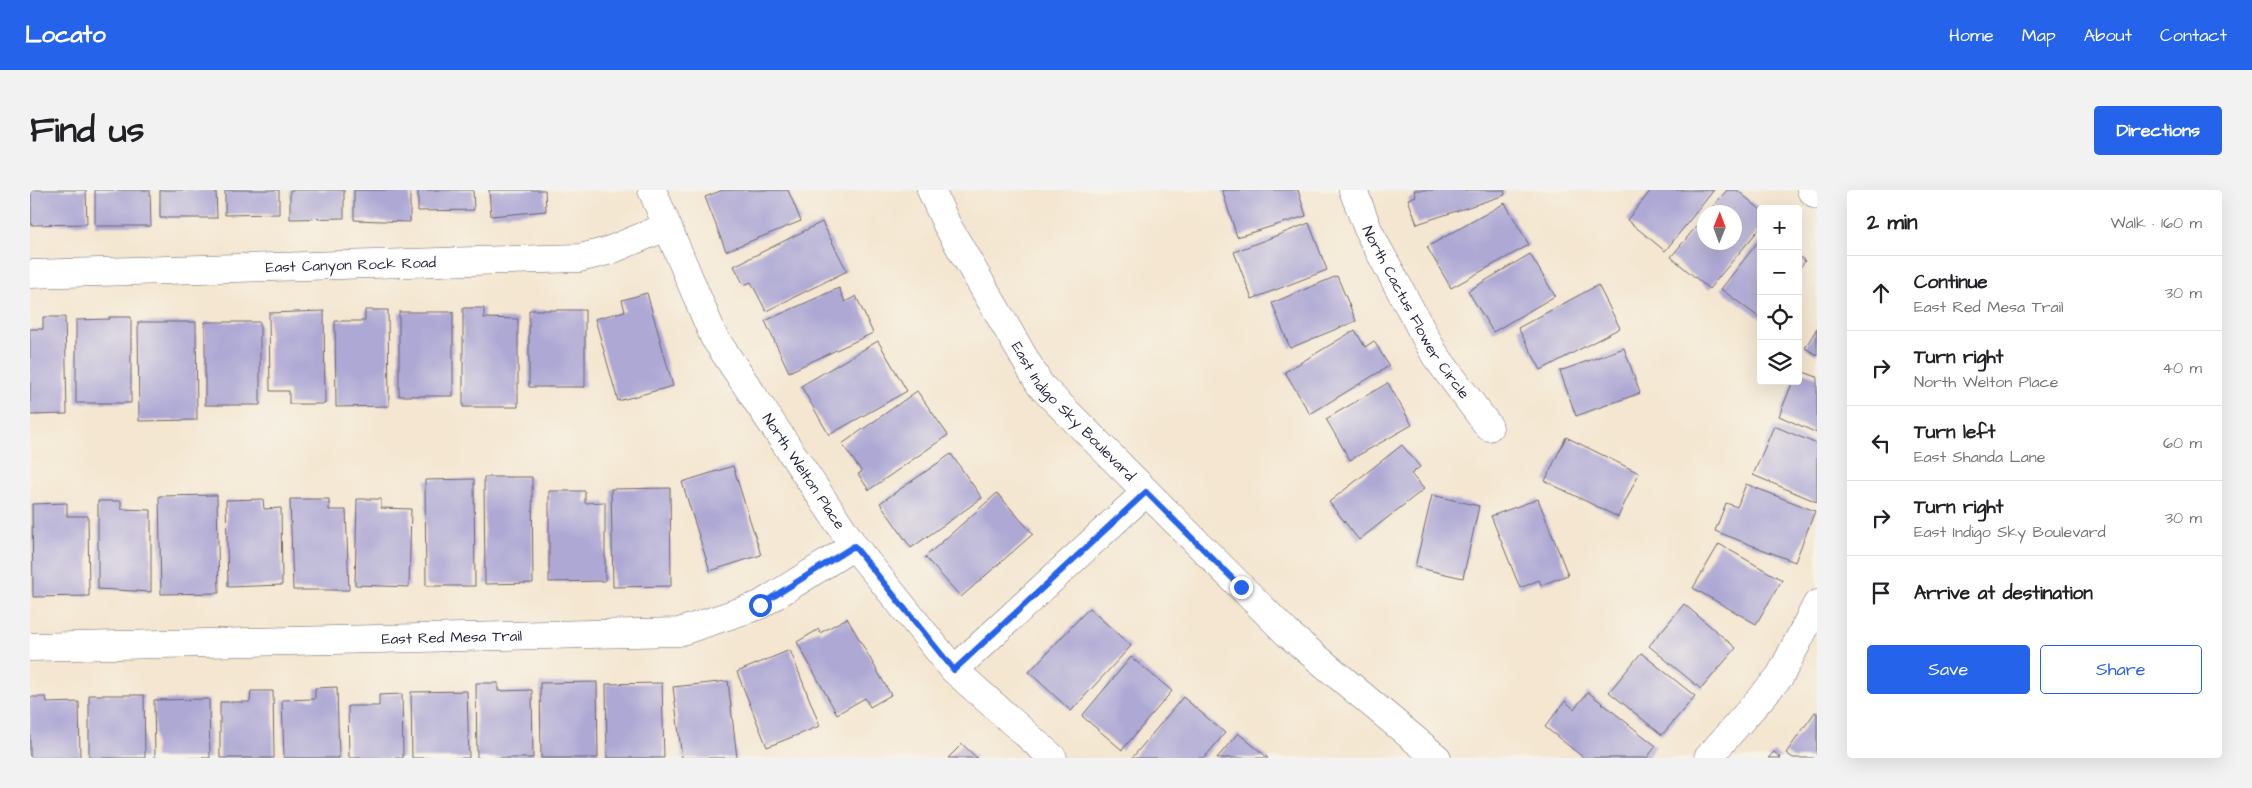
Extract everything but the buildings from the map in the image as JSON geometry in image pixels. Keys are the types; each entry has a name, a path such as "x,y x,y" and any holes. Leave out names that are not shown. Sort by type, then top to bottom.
{"street":[{"name":"North Welton Place","path":"652,190 714,337 854,546 954,670 1053,758"},
{"name":"East Indigo Sky Boulevard","path":"932,190 947,225 1040,386 1287,633 1437,758"},
{"name":"North Cactus Flower Circle","path":"1353,190 1369,232 1435,355 1490,427"},
{"path":"1810,190 1817,196"},
{"name":"East Canyon Rock Road","path":"30,274 580,258 608,251 666,227"},
{"path":"954,670 1146,492"},
{"name":"East Red Mesa Trail","path":"30,647 679,632 760,605 854,546"},
{"path":"1708,758 1780,676 1817,604"}],"route":[{"path":"760,605 854,546 954,670 1146,492 1241,587"}]}
